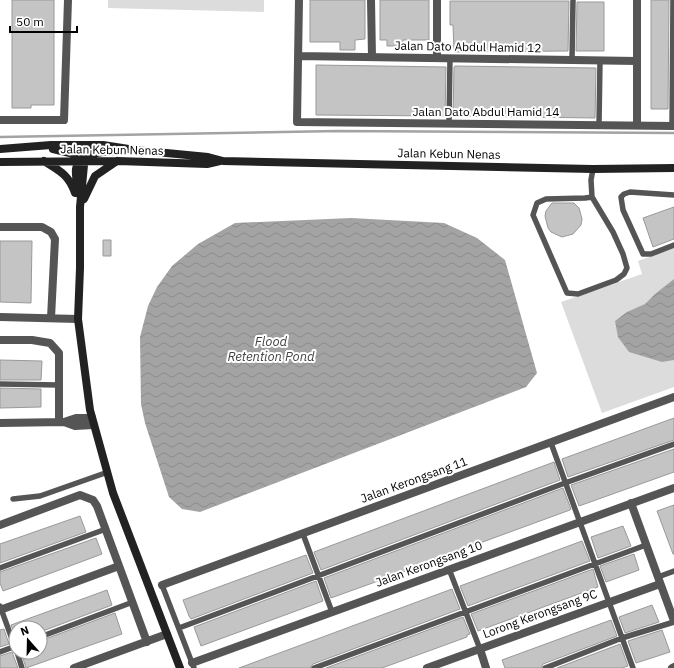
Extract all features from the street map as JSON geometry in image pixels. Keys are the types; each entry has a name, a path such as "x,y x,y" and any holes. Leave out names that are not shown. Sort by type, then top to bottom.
{"street":[{"path":"0,120 64,120 68,0"},
{"path":"298,56 299,0"},
{"path":"371,0 372,57"},
{"path":"437,58 438,0"},
{"path":"637,0 637,125"},
{"name":"Jalan Dato Abdul Hamid 12","path":"298,56 637,61"},
{"name":"Jalan Dato Abdul Hamid 14","path":"298,56 297,122 599,124 673,126"},
{"name":"Jalan Kebun Nenas","path":"0,149 37,146 103,145 135,150 208,157 223,161"},
{"path":"37,146 71,152 81,160 85,168 80,207 78,318 84,372 93,422 113,494 180,668"},
{"path":"81,160 100,152 135,150"},
{"name":"Jalan Kebun Nenas","path":"0,162 81,160 207,164 223,161 593,169 674,168"},
{"path":"44,161 65,174 70,180 80,207"},
{"path":"80,207 95,176 118,161"},
{"path":"0,227 42,227 51,232 55,239 52,318"},
{"path":"0,317 78,318"},
{"path":"0,340 32,340 50,343 59,353 59,385 62,422"},
{"name":"Jalan Kerongsang 11","path":"162,585 674,398"},
{"path":"0,423 62,422 76,426 93,422"},
{"name":"Jalan Kerongsang 10","path":"194,665 449,569 631,503 674,489"},
{"path":"0,525 80,495 93,500 106,529 147,642"},
{"path":"631,503 674,621"},
{"path":"0,608 119,566"},
{"name":"Lorong Kerongsang 9C","path":"427,668 609,602 659,580"},
{"path":"74,668 167,634"},
{"path":"480,649 486,668"}],"lane":[{"path":"572,60 573,0"},
{"path":"673,0 673,126"},
{"path":"449,123 450,58"},
{"path":"599,124 600,60"},
{"path":"592,196 585,198 546,199 537,203 533,215 567,293 578,294 616,280 624,274 627,268 623,254 613,232 592,196 590,180 593,169"},
{"path":"674,195 630,192 621,197 623,210 643,254 651,254 674,245"},
{"path":"0,384 59,385"},
{"path":"551,443 633,668"},
{"path":"179,628 565,483 674,444"},
{"path":"13,500 40,496 108,472"},
{"path":"0,568 106,529"},
{"path":"303,534 332,612"},
{"path":"314,668 646,545"},
{"path":"449,569 480,649"},
{"path":"659,580 674,571"},
{"path":"162,585 194,665"},
{"path":"48,634 133,602"},
{"path":"0,608 8,628"},
{"path":"545,668 622,638 674,621"}],"shaded area":[{"path":"108,0 264,0 264,12 108,8"},
{"path":"674,248 674,387 602,413 561,302 642,274 638,261"}],"water":[{"name":"Flood Retention Pond","path":"351,218 444,223 477,238 505,260 537,373 526,387 200,512 182,509 169,497 145,423 141,404 140,337 148,306 157,287 172,266 198,244 235,223"},
{"path":"674,279 674,360 662,362 629,352 618,337 615,321 627,312 645,304"}],"building":[{"path":"12,0 54,0 54,105 31,105 31,108 12,108"},
{"path":"310,0 365,0 365,39 355,40 355,50 340,50 340,42 310,42"},
{"path":"380,0 429,0 429,40 403,40 403,46 387,46 387,40 380,40"},
{"path":"651,0 669,0 668,109 651,109"},
{"path":"450,1 569,1 568,51 454,52 453,25 450,25"},
{"path":"577,2 604,2 604,51 576,51"},
{"path":"316,65 446,67 445,116 316,115"},
{"path":"455,66 596,68 595,118 453,116"},
{"path":"552,203 574,203 579,208 582,219 581,225 573,234 562,237 551,232 548,228 545,216 546,211"},
{"path":"674,207 674,239 653,247 643,218"},
{"path":"103,240 111,240 111,256 103,256"},
{"path":"0,241 32,241 31,303 0,302"},
{"path":"0,360 42,361 41,380 0,380"},
{"path":"0,388 41,389 41,407 0,408"},
{"path":"674,418 674,440 568,477 562,459"},
{"path":"674,449 674,472 579,506 571,485"},
{"path":"554,462 560,480 321,570 314,552"},
{"path":"563,488 571,509 570,510 331,598 324,578"},
{"path":"674,505 674,554 673,554 657,511"},
{"path":"80,516 86,532 0,563 0,544"},
{"path":"623,526 631,546 598,558 591,537"},
{"path":"96,538 102,554 3,591 0,583 0,572"},
{"path":"582,541 590,561 468,606 460,586"},
{"path":"634,554 639,570 606,582 600,566"},
{"path":"306,555 313,573 191,619 189,616 183,600"},
{"path":"593,569 598,587 478,631 471,614"},
{"path":"316,581 323,601 201,646 194,627"},
{"path":"452,589 460,609 313,664 310,668 239,668"},
{"path":"107,590 112,605 48,629 48,620 25,620"},
{"path":"652,605 659,622 625,633 619,617"},
{"path":"115,613 122,634 26,668 24,660 48,660 48,638"},
{"path":"463,617 470,634 467,635 467,637 382,668 326,668"},
{"path":"611,620 617,636 543,664 541,668 505,668 502,660"},
{"path":"4,629 8,644 0,647 0,630"},
{"path":"662,630 670,652 636,663 628,641"},
{"path":"620,644 628,666 622,668 557,668"},
{"path":"8,653 8,660 15,660 18,668 0,668 0,656"}],"waterway":[{"path":"0,137 338,131 674,133"}]}
